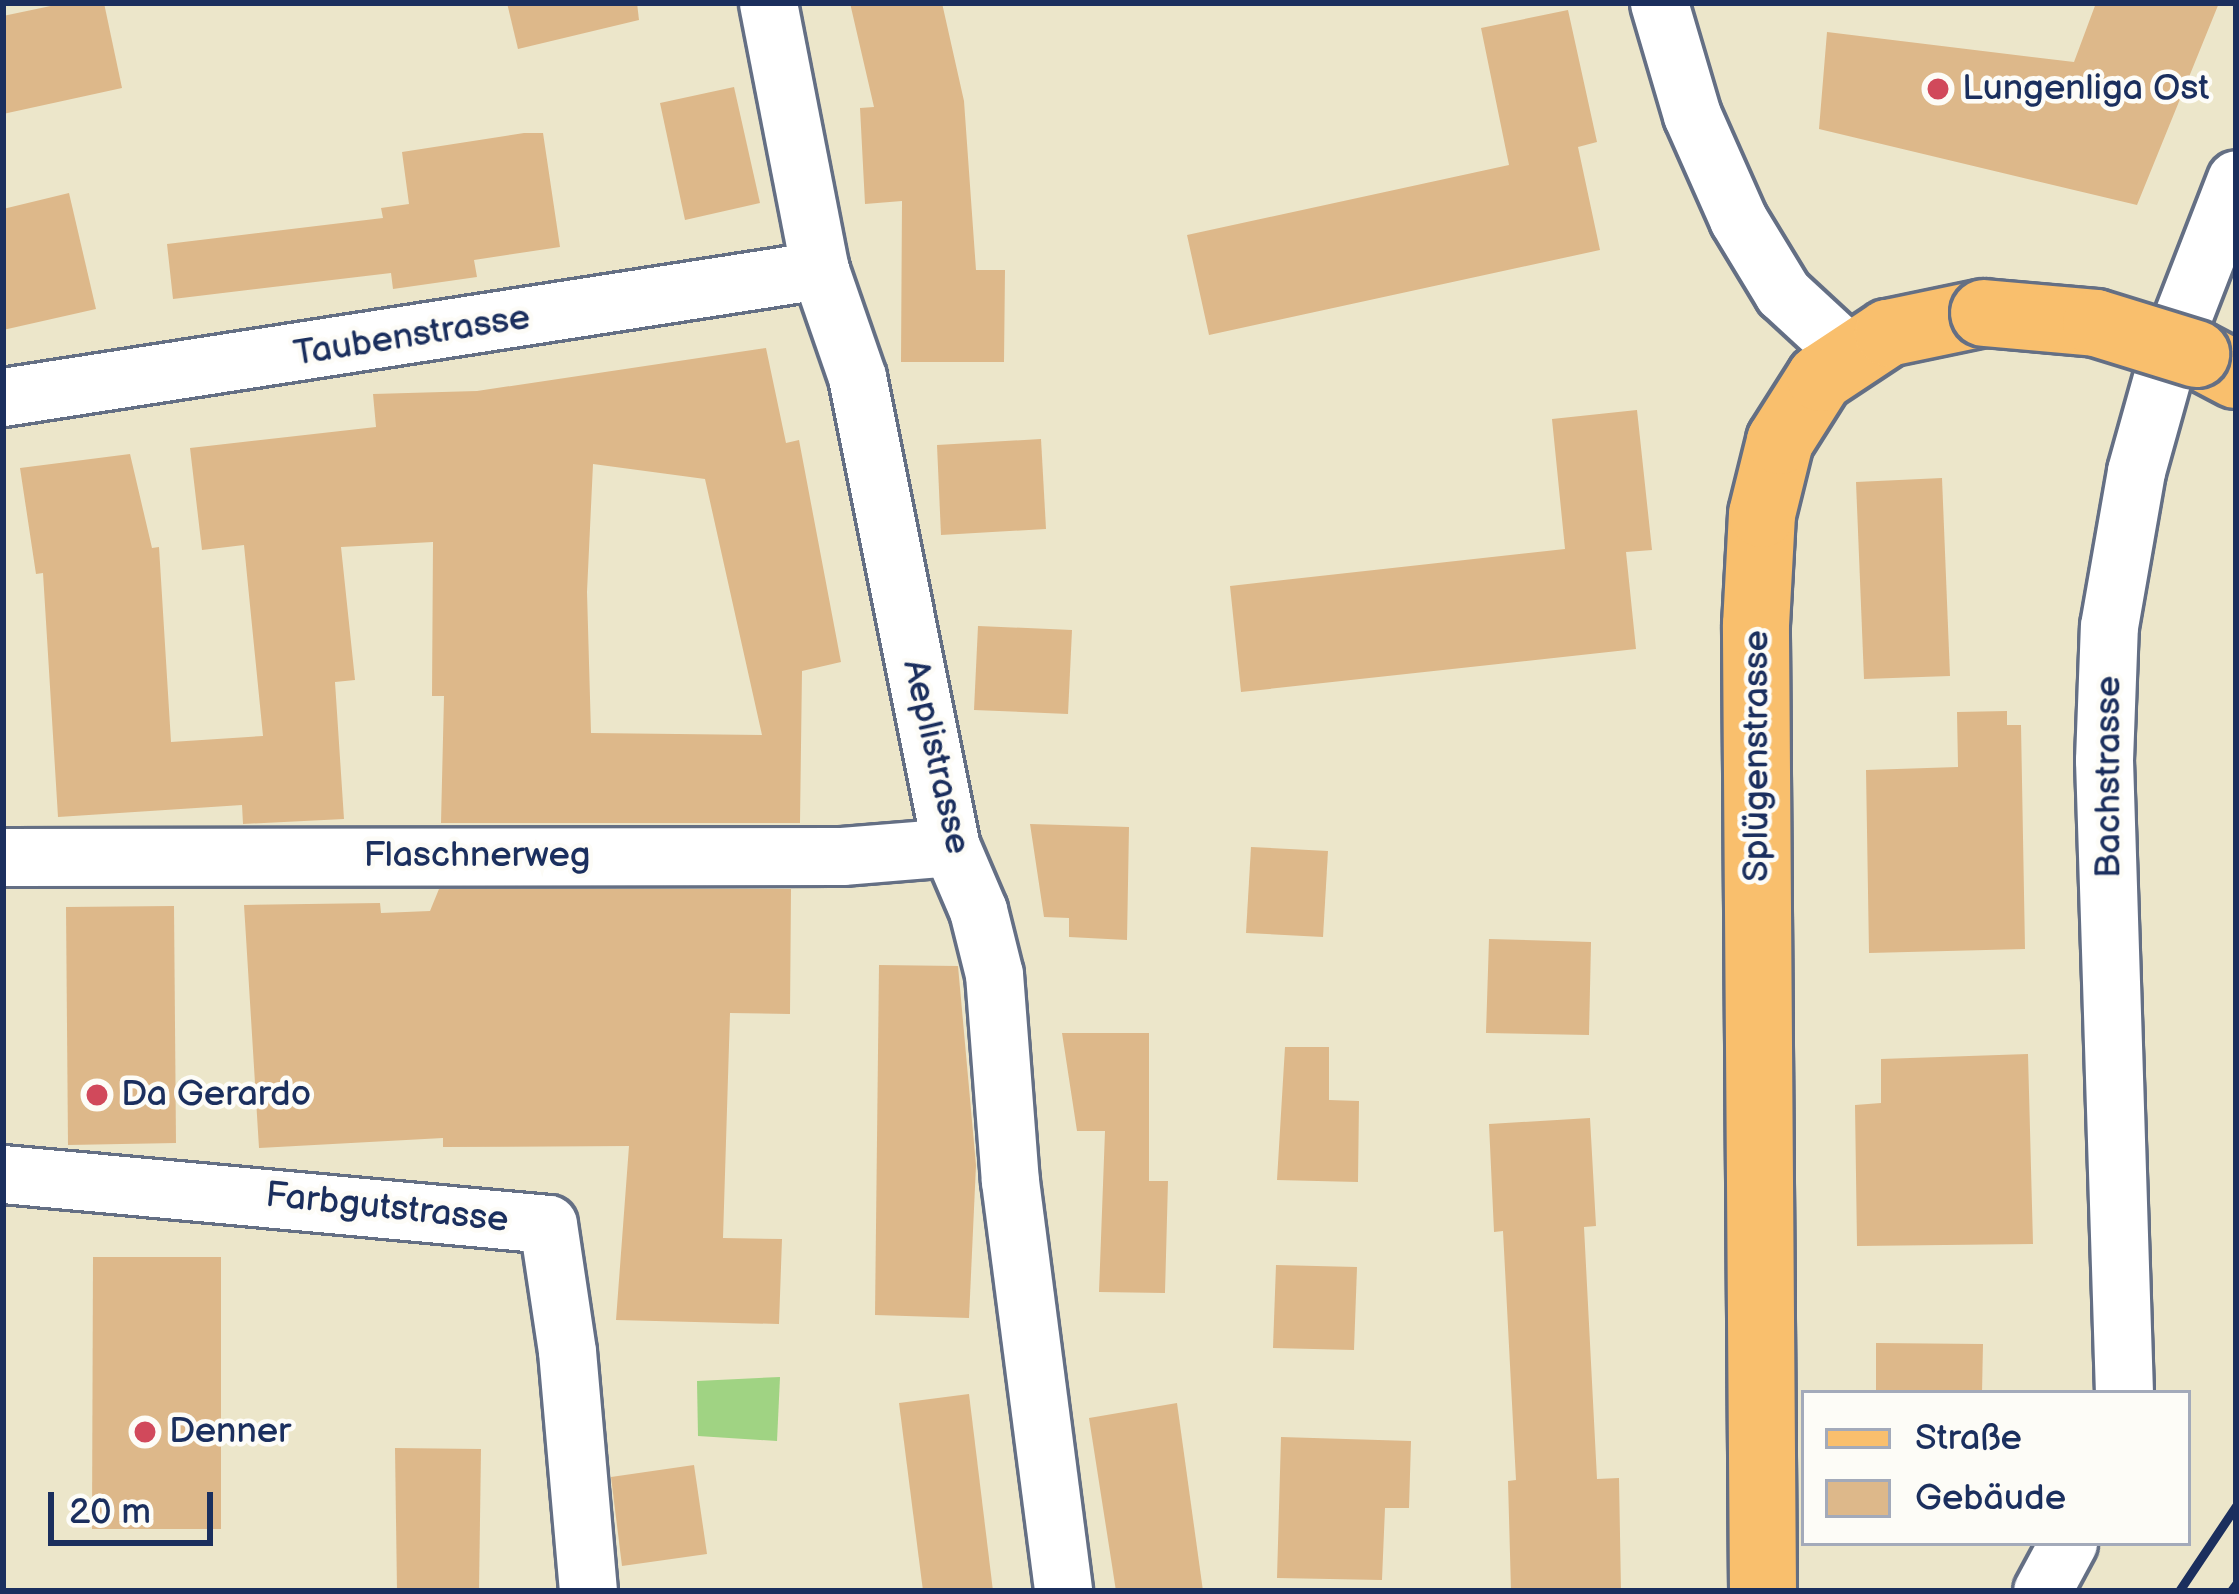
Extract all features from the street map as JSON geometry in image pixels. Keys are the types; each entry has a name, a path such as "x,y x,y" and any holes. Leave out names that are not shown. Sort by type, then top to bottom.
{"main road":[{"name":"Splügenstrasse","path":"1763,1591 1758,562 1762,514 1780,441 1820,378 1849,354 1900,329 1984,313 2096,323 2196,354 2236,376"}],"street":[{"name":"Aeplistrasse","path":"768,3 820,270 857,377 951,847 978,910 994,974 1010,1181 1063,1591"},
{"path":"1659,3 1698,132 1738,219 1783,293 1849,354"},
{"name":"Bachstrasse","path":"2124,1390 2104,760 2109,626 2136,471 2170,349 2236,179"},
{"name":"Taubenstrasse","path":"3,397 820,270"},
{"name":"Flaschnerweg","path":"3,857 842,856 951,847"},
{"name":"Farbgutstrasse","path":"3,1174 548,1224 566,1351 588,1591"},
{"path":"2042,1591 2066,1546"}],"green space":[{"path":"780,1377 777,1441 698,1436 697,1381"}],"building":[{"path":"65,3 104,3 122,88 3,114 3,16"},
{"path":"507,3 637,3 639,20 518,49"},
{"path":"850,3 942,3 964,101 976,270 1005,270 1004,362 901,362 902,201 865,204 860,108 874,107"},
{"path":"2096,3 2219,3 2137,205 1819,129 1827,32 2074,62"},
{"path":"1568,10 1597,142 1578,147 1600,250 1209,335 1187,235 1509,165 1481,28"},
{"path":"734,87 760,203 685,220 660,103"},
{"path":"543,133 560,247 474,260 477,277 393,289 391,273 173,299 167,244 383,218 381,208 409,204 402,152"},
{"path":"69,193 96,309 3,330 3,209"},
{"path":"766,348 786,443 799,440 841,662 802,671 800,823 441,823 444,696 432,696 433,542 341,547 355,680 335,682 344,819 243,824 242,805 58,817 43,573 36,574 20,468 130,454 152,548 159,547 171,742 263,736 244,545 202,550 190,448 376,427 373,394 477,391","holes":["593,464 705,479 762,735 591,733 587,592"]},
{"path":"1637,410 1652,550 1626,552 1636,649 1241,692 1230,586 1565,549 1552,419"},
{"path":"1041,439 1046,529 941,535 937,445"},
{"path":"1942,478 1950,676 1864,679 1856,482"},
{"path":"978,626 1072,630 1068,714 974,710"},
{"path":"2007,711 2007,725 2021,725 2025,949 1869,953 1866,770 1958,767 1957,712"},
{"path":"1030,824 1129,827 1127,940 1069,937 1069,918 1044,917"},
{"path":"1251,847 1328,851 1323,937 1246,933"},
{"path":"439,889 791,889 790,1014 730,1013 723,1238 782,1239 779,1324 616,1320 629,1146 443,1147 443,1138 259,1148 244,905 380,903 381,913 430,911"},
{"path":"174,906 176,1143 68,1145 66,907"},
{"path":"1489,939 1591,942 1589,1035 1486,1033"},
{"path":"879,965 958,966 976,1165 969,1318 875,1315"},
{"path":"1062,1033 1149,1033 1149,1181 1168,1181 1165,1293 1099,1292 1105,1131 1077,1131"},
{"path":"1285,1047 1329,1047 1329,1100 1359,1101 1358,1182 1277,1180"},
{"path":"2028,1054 2033,1244 1857,1246 1855,1105 1881,1103 1881,1059"},
{"path":"1590,1118 1596,1226 1584,1227 1597,1479 1619,1478 1621,1591 1511,1591 1508,1481 1516,1480 1503,1231 1494,1232 1489,1124"},
{"path":"93,1257 221,1257 221,1529 92,1529"},
{"path":"1276,1265 1357,1267 1354,1350 1273,1348"},
{"path":"1876,1343 1983,1344 1982,1390 1876,1390"},
{"path":"969,1394 993,1591 923,1591 899,1403"},
{"path":"1177,1403 1203,1591 1116,1591 1089,1418"},
{"path":"1281,1437 1411,1441 1409,1508 1385,1508 1382,1580 1277,1578"},
{"path":"395,1448 481,1449 479,1591 397,1591"},
{"path":"694,1465 707,1554 622,1566 611,1477"}],"railway":[{"path":"2179,1591 2236,1506"},
{"path":"2231,1591 2236,1584"}],"place":[{"name":"Lungenliga Ost","path":"1938,89"},
{"name":"Da Gerardo","path":"97,1095"},
{"name":"Denner","path":"145,1432"}]}
